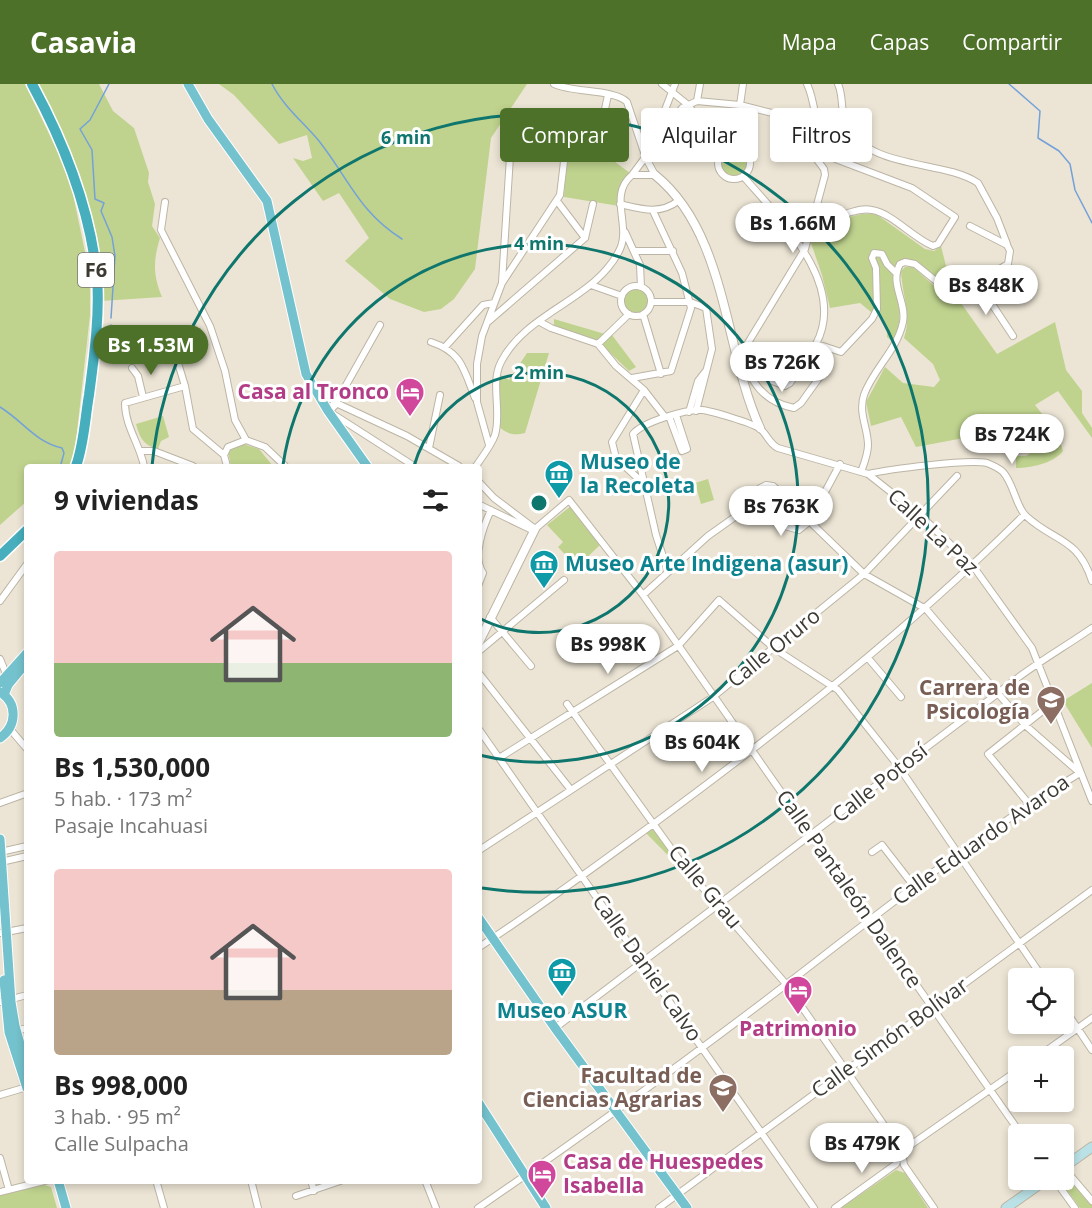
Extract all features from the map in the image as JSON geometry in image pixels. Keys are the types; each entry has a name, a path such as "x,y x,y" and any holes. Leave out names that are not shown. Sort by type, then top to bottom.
{"highway":[{"name":"F6","path":"32,84 46,109 76,182 94,253 97,279 91,378 76,464"},
{"path":"0,556 24,533"}],"main road":[{"path":"188,84 208,119 267,201 306,374 328,411 366,464"},
{"path":"3,680 24,663"},
{"path":"0,738 10,729 14,712 2,693 24,663"},
{"path":"0,839 5,1001 9,1032 24,1078"},
{"path":"482,923 555,1028 687,1208"},
{"path":"5,1001 24,1059"},
{"path":"482,1108 546,1208"},
{"path":"1074,1160 1092,1147"},
{"path":"54,1184 61,1208"},
{"path":"59,1184 66,1208"},
{"path":"1006,1208 1031,1190"}],"street":[{"path":"554,84 565,89 585,87 622,97 627,102 641,143"},
{"path":"662,84 690,108"},
{"path":"666,108 675,84"},
{"path":"697,100 700,84"},
{"path":"740,105 743,84"},
{"path":"807,84 815,108"},
{"path":"838,84 843,113 854,136 874,150 901,161 978,183 997,218 1010,250 1008,264 962,291 942,286 910,262 900,264 896,273 896,281 904,312 903,323 895,345 864,394 862,414 868,449 865,473 986,463 1001,469 1009,480 1024,515 1074,548 1081,556 1092,581"},
{"path":"477,402 478,350 502,283 561,195 565,153 568,147 596,131 602,123 608,95"},
{"path":"684,108 697,100 740,105 770,112"},
{"path":"502,283 510,162"},
{"path":"477,464 495,435 498,373 501,362 521,337 591,285 615,258 623,241 620,204 622,187 643,162"},
{"path":"648,162 655,175 678,201 703,240 739,353 747,400 760,428"},
{"path":"718,162 721,172 731,179 743,176 750,165 749,162"},
{"path":"739,353 805,249 825,175 819,162"},
{"path":"816,212 836,217 866,209 877,211 933,246 938,244 955,217 912,188 844,162"},
{"path":"632,176 655,175"},
{"path":"739,353 770,380 785,386 790,383 817,344 825,311 805,249 743,176"},
{"path":"557,201 585,237"},
{"path":"620,204 653,211 670,207 678,201"},
{"path":"165,202 161,230 210,326 225,371 235,420 246,440 265,447 283,464"},
{"path":"487,324 585,237 593,204"},
{"path":"632,378 671,371 692,308 673,250 653,211"},
{"path":"623,225 640,265 641,287 648,293 651,302"},
{"path":"970,226 1007,245"},
{"path":"635,251 673,250"},
{"path":"817,344 841,352 872,319 877,309 876,268 872,258 874,253 882,254 887,264 896,273"},
{"path":"978,283 1013,336"},
{"path":"591,285 622,296"},
{"path":"641,287 628,289 622,296 622,308 629,314 643,314"},
{"path":"651,302 690,302 706,308 712,349 705,372 698,381 692,412 670,416 633,434 668,572"},
{"path":"643,314 651,302"},
{"path":"445,347 483,305 494,303"},
{"path":"598,344 629,314"},
{"path":"643,314 661,374"},
{"path":"540,321 551,328 598,344 616,366 632,378 670,416 687,449 682,451 670,416"},
{"path":"380,325 336,404 328,411 411,464"},
{"path":"165,331 171,340 185,386 193,429 224,455 226,464"},
{"path":"431,342 445,347 459,359 477,402 489,445"},
{"path":"739,353 768,399 794,408 801,403 829,364"},
{"path":"132,368 138,376 143,397"},
{"path":"144,464 141,451 132,435 125,403 185,386"},
{"path":"644,390 612,442 616,458 645,485"},
{"path":"429,448 440,395"},
{"path":"336,404 429,448 456,464"},
{"name":"Calle La Paz","path":"692,412 701,410 760,428 772,445 778,448 865,473 920,515 973,566 1032,648 1092,801"},
{"path":"224,455 228,447 246,440"},
{"path":"141,451 154,451 188,464"},
{"path":"840,464 809,522 799,530 784,526 759,499 760,488 766,485 773,486 809,522 864,574 926,609 1025,725 1080,773"},
{"name":"Calle Oruro","path":"482,848 713,697 775,649 864,574 957,476"},
{"path":"482,485 494,498 534,530"},
{"name":"Calle Pantaleón Dalence","path":"534,530 570,500 643,595 1014,1124"},
{"path":"482,506 534,530"},
{"path":"643,595 708,536 746,509"},
{"path":"482,536 491,510"},
{"path":"482,945 584,876 752,752 833,688 926,609 1024,515"},
{"path":"482,635 534,530"},
{"path":"0,601 24,568"},
{"path":"482,649 504,634 564,580"},
{"path":"499,758 678,646 719,600 775,649 838,690 899,766 1036,968"},
{"path":"490,617 531,666"},
{"name":"Calle Potosí","path":"555,1028 997,694 1025,670 1092,628"},
{"path":"868,658 901,697"},
{"path":"0,659 3,680"},
{"path":"482,677 571,790"},
{"path":"1029,804 988,754 1054,702"},
{"name":"Calle Grau","path":"567,704 683,865 786,984 902,1151 904,1165 934,1208"},
{"path":"10,729 24,745"},
{"name":"Calle Daniel Calvo","path":"482,734 584,876 814,1208"},
{"name":"Calle Eduardo Avaroa","path":"478,1208 786,984 913,885 1029,804 1080,773"},
{"path":"0,803 24,795"},
{"path":"872,852 882,845 913,885"},
{"path":"0,857 24,847"},
{"path":"0,857 24,856"},
{"name":"Calle Simón Bolívar","path":"659,1208 846,1068 1092,890"},
{"path":"2,930 24,928"},
{"path":"5,1001 24,996"},
{"path":"1052,1046 1092,1018"},
{"path":"1074,1024 1092,1050"},
{"path":"16,1031 24,1029"},
{"path":"835,1208 896,1164 902,1151 1008,1077"},
{"path":"0,1095 24,1088"},
{"path":"0,1158 9,1190"},
{"path":"1074,1180 1092,1202"},
{"path":"0,1192 32,1184"},
{"path":"157,1184 164,1208"},
{"path":"252,1184 258,1208"},
{"path":"312,1184 314,1191"},
{"path":"296,1196 332,1184"},
{"path":"427,1184 436,1208"},
{"path":"1062,1190 1075,1208"}],"green space":[{"path":"0,84 25,84 69,175 90,276 90,315 72,464 24,464 24,504 0,525"},
{"path":"36,84 99,84 113,111 134,128 149,173 148,182 155,204 152,226 160,238 155,268 162,297 101,301 80,175"},
{"path":"219,84 527,84 511,108 500,108 500,124 491,138 475,269 454,299 441,309 424,312 390,299 345,261 369,238 339,193 323,201 293,158 303,161 312,158 307,135 279,144 234,95"},
{"path":"615,162 630,173 620,185 619,206 564,197 566,163"},
{"path":"721,162 747,162 743,172 734,176 725,172 721,163"},
{"path":"862,214 876,214 925,249 934,251 941,246 948,274 941,282 918,263 900,264 894,276 899,313 894,343 887,337 887,326 880,312 871,312 860,303 830,308 811,243 818,216 837,220"},
{"path":"905,267 913,267 940,291 956,296 997,354 1055,322 1066,370 1082,391 1082,413 1092,428 1092,438 1058,391 1035,405 1058,434 1063,451 1054,459 1035,466 1016,468 1016,456 1026,456 1038,448 1031,435 1005,433 996,418 985,420 985,434 916,447 901,417 871,426 866,402 885,367 903,383 934,387 940,380 933,364 904,338 907,313 901,271"},
{"path":"635,288 644,292 648,301 644,310 635,314 626,310 622,301 626,292"},
{"path":"554,319 605,334 598,341 554,326"},
{"path":"612,335 636,367 629,371 603,346 603,343"},
{"path":"527,353 549,353 525,433 508,433 498,426 499,374 509,380"},
{"path":"163,416 169,437 161,441 158,449 143,440 136,424"},
{"path":"243,444 259,449 271,464 231,464 228,451"},
{"path":"708,479 714,500 701,504 695,483"},
{"path":"772,496 779,497 796,514 795,521 787,522 771,506 769,500"},
{"path":"571,506 601,544 577,567 558,547 563,542 547,525"},
{"path":"1092,683 1092,748 1063,701"},
{"path":"652,829 655,830 702,890 646,833"},
{"path":"896,1170 905,1173 928,1208 841,1208"},
{"path":"41,1184 51,1187 57,1208 0,1208 0,1195"},
{"path":"1074,1184 1092,1205 1092,1208 1080,1208 1067,1190 1074,1190"}],"waterway":[{"path":"109,84 90,120 80,129 92,150 95,199 104,203 101,211 112,237 115,256 111,318"},
{"path":"272,84 288,107 319,141 375,218 402,239"},
{"path":"1009,84 1040,111 1038,138 1059,151 1070,164 1075,190 1092,223"},
{"path":"111,325 111,346"},
{"path":"0,407 44,441 62,448 64,453 61,464"}],"place":[{"name":"Casa al Tronco","path":"410,418"},
{"name":"Museo de la Recoleta","path":"559,500"},
{"name":"Museo Arte Indigena (asur)","path":"544,590"},
{"name":"Carrera de Psicología","path":"1051,726"},
{"name":"Museo ASUR","path":"562,998"},
{"name":"Patrimonio","path":"798,1016"},
{"name":"Facultad de Ciencias Agrarias","path":"723,1114"},
{"name":"Casa de Huespedes Isabella","path":"542,1200"}]}
